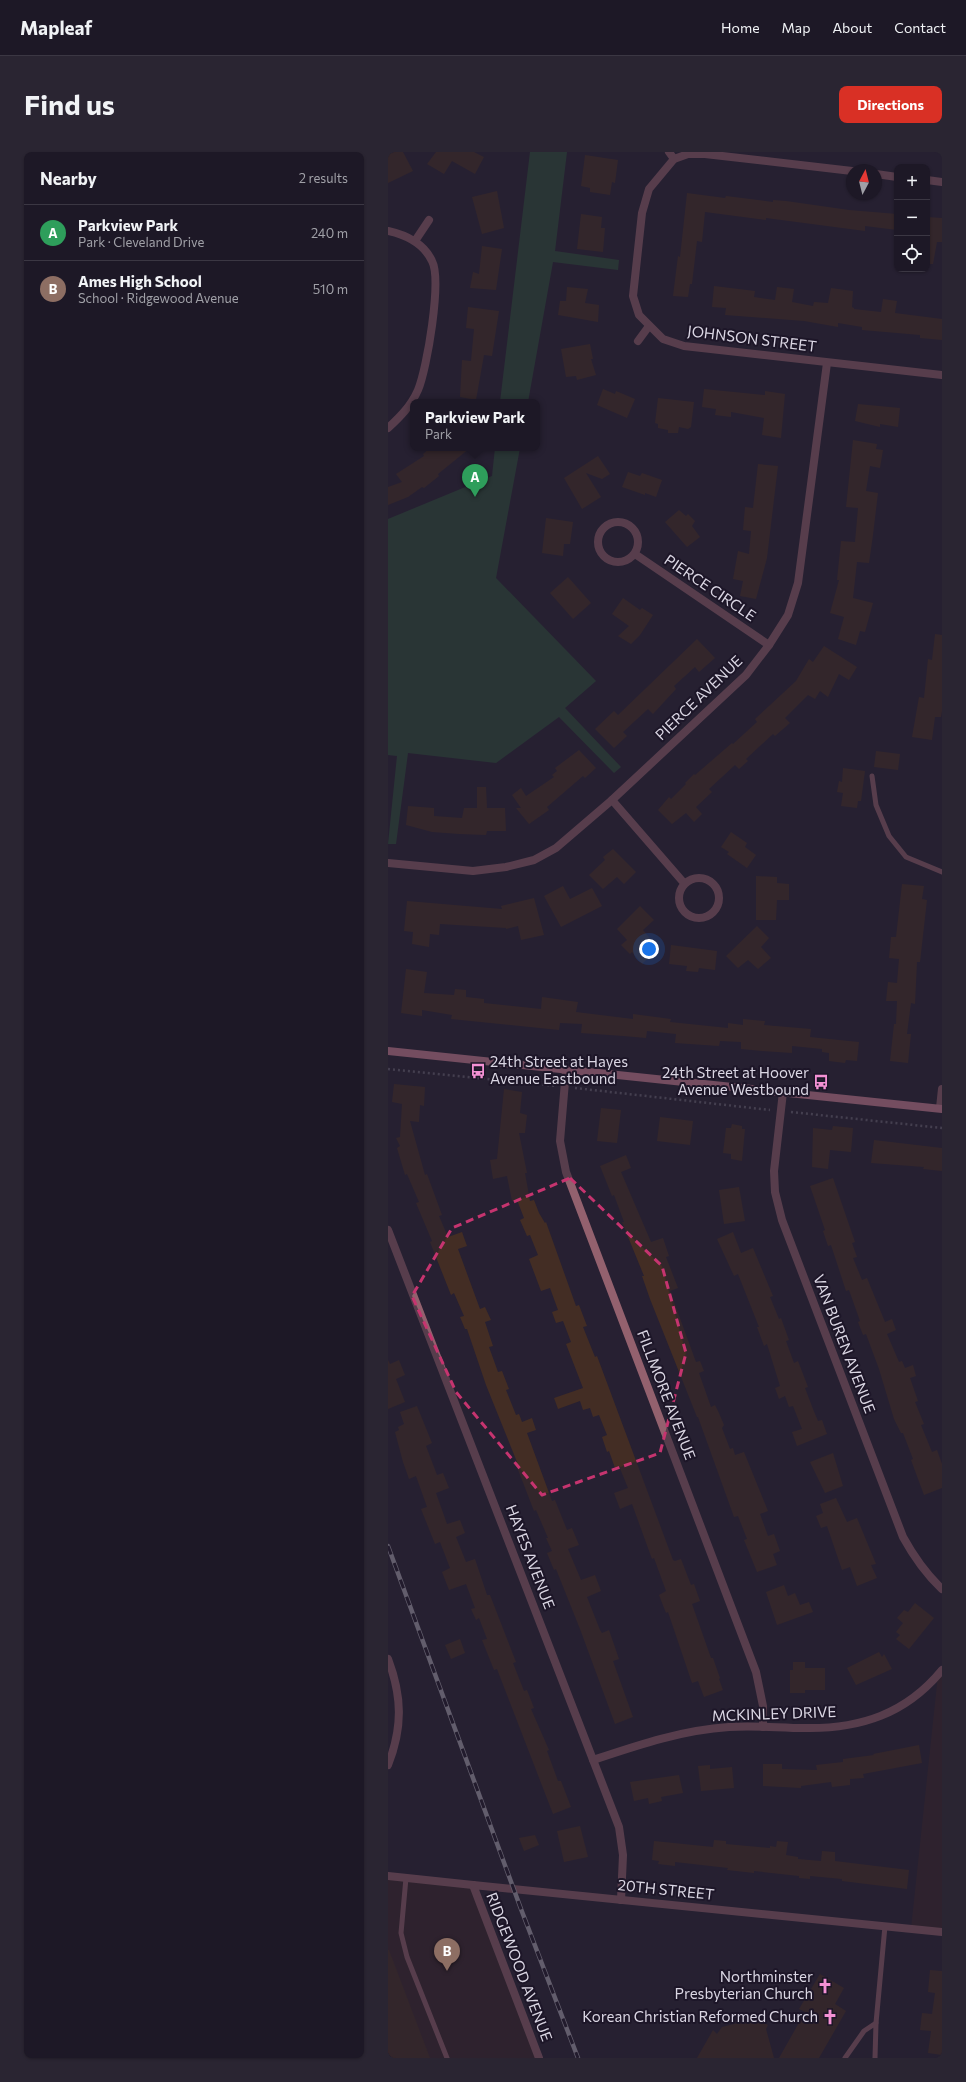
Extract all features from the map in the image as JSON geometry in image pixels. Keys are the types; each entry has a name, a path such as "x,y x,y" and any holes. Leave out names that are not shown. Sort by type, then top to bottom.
{"main road":[{"path":"388,1051 941,1108"}],"street":[{"path":"669,152 674,160 688,154 705,154 846,170"},
{"name":"JOHNSON STREET","path":"674,160 649,189 642,213 633,296 639,315 663,339 684,346 942,375"},
{"path":"882,175 894,177"},
{"path":"930,180 942,182"},
{"path":"415,241 429,220"},
{"path":"388,231 415,241 432,261 436,273 436,286 425,367 413,399"},
{"path":"638,341 649,326"},
{"name":"PIERCE AVENUE","path":"388,863 473,870 506,867 534,860 556,848 612,800 746,675 769,645 788,615 798,583 827,362"},
{"path":"388,428 410,405"},
{"path":"617,522 628,524 636,532 639,543 635,554 626,561 615,562 604,557 599,547 599,535 606,526 617,522"},
{"name":"PIERCE CIRCLE","path":"635,554 769,645"},
{"path":"612,800 684,883"},
{"path":"694,877 704,878 714,883 719,892 719,903 713,912 704,918 693,918 684,912 679,903 679,892 684,883 694,877"},
{"name":"FILLMORE AVENUE","path":"566,1070 560,1141 566,1172 756,1672 763,1706 763,1727"},
{"path":"941,1108 942,1089"},
{"name":"VAN BUREN AVENUE","path":"783,1092 774,1171 775,1192 782,1220 903,1537 916,1560 931,1579 942,1589"},
{"name":"HAYES AVENUE","path":"388,1230 619,1827 623,1855 621,1900"},
{"path":"388,1659 394,1675 400,1701 398,1728 394,1749 388,1765"},
{"name":"MCKINLEY DRIVE","path":"593,1760 659,1739 695,1730 730,1727 834,1728 885,1715 907,1704 924,1690 942,1670"},
{"name":"20TH STREET","path":"388,1876 942,1932"},
{"name":"RIDGEWOOD AVENUE","path":"473,1885 539,2058"}],"lane":[{"path":"872,776 876,805 889,836 906,857 942,872"},
{"path":"406,1878 401,1933 407,1957 447,2058"},
{"path":"875,2058 876,2023 885,1926"},
{"path":"845,2058 864,2031 876,2023"}],"path":[{"path":"388,1069 942,1128"}],"highlighted area":[{"path":"570,1178 662,1266 686,1353 660,1453 542,1495 456,1392 412,1296 452,1228"}],"shaded area":[{"path":"942,1670 942,1932 911,1929 938,1675"},
{"path":"388,1876 473,1885 539,2058 388,2058"}],"green space":[{"path":"530,152 567,152 555,251 619,260 618,270 553,262 529,399 500,399"},
{"path":"495,451 519,451 496,578 596,681 565,708 621,767 614,773 559,717 496,763 408,753 396,844 388,844 397,756 388,755 388,519 492,476"}],"building":[{"path":"403,152 413,171 388,183 388,154"},
{"path":"436,152 474,152 484,157 475,174 452,161 444,174 427,164"},
{"path":"585,155 618,160 615,183 612,182 610,195 590,192 590,188 581,186"},
{"path":"497,191 504,228 482,234 472,197"},
{"path":"687,193 773,202 773,200 786,201 849,210 894,214 894,230 865,226 865,231 766,218 766,220 705,212 702,242 697,241 692,284 690,284 688,297 673,296 678,256 680,257"},
{"path":"581,214 602,217 601,228 605,228 603,252 577,249"},
{"path":"930,217 942,218 942,242 937,242 933,264 930,264"},
{"path":"482,246 502,249 496,290 470,288 473,272 479,274"},
{"path":"714,286 755,291 754,297 775,300 777,287 794,289 792,302 813,306 814,302 828,303 831,288 853,291 852,307 854,309 881,312 883,299 897,301 895,313 942,319 942,340 920,338 920,335 862,330 862,327 838,323 838,327 804,321 725,315 726,308 712,307"},
{"path":"567,287 588,289 585,303 599,305 598,322 558,315 560,301 566,301"},
{"path":"468,307 499,311 492,356 484,355 476,399 460,397 462,360 471,361 474,329 466,328"},
{"path":"590,344 593,359 591,359 596,375 577,380 576,376 566,377 561,349"},
{"path":"603,389 615,394 616,391 635,399 627,418 597,405"},
{"path":"704,389 765,395 765,391 785,394 781,438 762,435 764,418 731,412 731,417 715,415 716,409 702,407"},
{"path":"658,398 694,402 691,427 688,429 679,427 678,433 668,433 668,430 658,428 658,424 655,423"},
{"path":"858,404 900,408 898,427 880,424 880,427 855,421"},
{"path":"853,440 877,444 876,449 883,450 880,468 870,466 866,491 878,493 873,535 869,563 857,562 853,598 873,603 865,632 860,631 856,645 838,639 844,617 830,613 839,580 837,580 841,541 855,542 858,508 846,507"},
{"path":"426,451 466,451 438,474 439,476 424,488 422,487 408,497 388,505 388,487 402,482 396,474 424,456 423,454"},
{"path":"598,456 610,474 602,479 586,473 601,497 582,509 564,478"},
{"path":"758,464 778,466 767,558 756,599 740,596 743,581 733,579 738,551 749,554 751,531 743,530 745,507 753,508"},
{"path":"628,472 640,476 642,473 662,480 656,497 622,487"},
{"path":"679,510 686,516 688,514 695,521 692,526 700,537 687,547 665,522"},
{"path":"546,518 573,522 570,544 564,544 563,556 542,553"},
{"path":"568,577 591,603 573,619 550,593"},
{"path":"623,598 640,610 642,608 653,615 640,635 631,644 618,636 629,626 612,614"},
{"path":"935,634 942,635 942,711 941,717 935,717 932,740 912,737 919,697 924,698 928,659 932,660"},
{"path":"697,639 715,658 699,672 695,667 674,686 676,689 653,714 648,709 623,732 627,736 614,748 595,729 614,711 618,715"},
{"path":"824,646 857,667 849,680 839,674 828,697 820,691 815,699 808,695 785,718 790,723 775,736 773,734 746,759 748,761 739,769 735,765 709,789 712,792 696,807 702,814 694,822 686,813 672,824 658,810 669,797 671,799 694,774 695,775 732,743 733,744 757,722 755,719 796,681 809,659 813,662"},
{"path":"579,750 596,768 585,778 583,776 547,807 549,810 529,824 516,808 521,808 512,795 521,788 526,796 554,777 552,775 557,771 555,768"},
{"path":"876,751 900,754 898,770 874,767"},
{"path":"843,768 865,771 861,801 858,801 857,808 841,806 843,793 837,792 839,781 842,782"},
{"path":"477,787 486,787 487,808 505,808 506,831 487,831 486,835 459,834 432,832 406,825 408,806 434,808 434,816 462,818 464,808 477,808"},
{"path":"731,832 747,843 745,847 756,855 747,868 727,854 729,852 721,847"},
{"path":"613,849 636,872 624,884 617,877 603,889 589,875 605,860 603,857"},
{"path":"756,876 777,877 777,883 789,884 789,900 777,900 776,920 756,920"},
{"path":"902,884 924,886 922,899 927,900 920,962 917,962 915,1004 911,1003 907,1034 911,1034 908,1063 890,1061 894,1024 896,1024 897,1001 886,1001 888,982 897,983 899,959 889,958 891,937 896,937"},
{"path":"563,886 570,899 592,888 602,906 561,927 544,896"},
{"path":"534,898 544,935 521,940 518,926 506,929 440,924 439,935 430,934 429,947 412,944 413,932 404,931 407,901 502,909 501,906"},
{"path":"640,906 654,920 643,930 658,948 642,964 632,952 630,954 621,945 627,940 617,929"},
{"path":"757,926 769,938 761,947 771,958 758,969 748,960 738,968 726,956"},
{"path":"671,945 717,951 715,970 699,968 698,972 686,971 687,966 669,964"},
{"path":"406,969 427,972 424,993 454,995 455,989 466,990 466,997 484,999 484,1003 541,1009 542,997 578,1002 576,1012 633,1019 633,1014 671,1019 670,1022 728,1028 728,1023 743,1025 743,1019 765,1021 764,1025 811,1029 810,1037 859,1042 857,1061 846,1060 845,1063 829,1061 829,1053 822,1052 822,1049 792,1046 792,1053 762,1051 741,1049 741,1042 720,1041 719,1046 675,1043 676,1034 647,1031 646,1038 581,1033 582,1024 560,1023 559,1030 451,1019 452,1015 422,1010 422,1016 401,1013"},
{"path":"394,1084 425,1087 424,1106 420,1105 419,1122 410,1121 425,1175 427,1174 442,1215 439,1216 448,1237 462,1232 467,1246 458,1249 480,1309 485,1307 491,1320 485,1322 493,1346 489,1347 498,1372 502,1371 509,1389 506,1390 516,1415 519,1414 522,1422 532,1418 536,1430 527,1433 552,1501 555,1500 567,1530 572,1528 579,1545 568,1549 581,1580 595,1575 601,1591 587,1597 602,1633 609,1630 619,1659 613,1661 633,1717 615,1724 580,1629 556,1569 554,1570 547,1553 552,1551 546,1538 548,1538 536,1510 534,1511 515,1462 517,1462 486,1385 467,1329 465,1329 460,1317 464,1316 454,1293 451,1295 430,1242 432,1241 416,1203 419,1202 407,1174 405,1175 397,1148 400,1146 396,1138 400,1137 402,1104 392,1102"},
{"path":"504,1089 522,1092 520,1113 527,1115 525,1133 519,1133 527,1173 525,1173 530,1201 534,1200 539,1213 545,1223 546,1222 576,1306 579,1305 587,1326 583,1327 595,1357 597,1356 673,1560 675,1561 681,1559 691,1585 694,1584 700,1601 692,1604 711,1658 713,1658 723,1690 704,1697 698,1681 692,1683 668,1612 666,1613 659,1595 666,1591 654,1558 652,1559 632,1504 620,1509 614,1493 628,1488 619,1466 615,1468 609,1451 607,1452 602,1437 607,1435 599,1415 593,1417 590,1408 583,1410 580,1401 558,1409 554,1398 583,1388 566,1344 571,1342 563,1321 556,1323 552,1312 558,1310 550,1288 541,1291 529,1259 538,1255 530,1235 527,1236 520,1220 524,1218 517,1200 512,1201 507,1176 493,1179 490,1160 497,1159"},
{"path":"601,1108 621,1110 617,1143 597,1141"},
{"path":"660,1117 693,1121 690,1145 657,1141"},
{"path":"732,1124 742,1126 742,1129 745,1129 742,1161 731,1159 731,1154 723,1153 726,1128 731,1128"},
{"path":"833,1126 853,1128 851,1152 830,1150 828,1169 812,1167 813,1128 832,1130"},
{"path":"874,1140 942,1148 942,1171 923,1169 924,1167 871,1163"},
{"path":"626,1155 631,1168 621,1172 651,1242 663,1238 669,1256 666,1257 678,1288 670,1291 696,1362 700,1361 704,1371 699,1373 711,1407 715,1405 719,1413 724,1425 722,1428 730,1449 733,1448 735,1455 744,1452 768,1511 760,1514 768,1536 774,1534 780,1551 773,1554 777,1565 757,1572 744,1540 747,1539 738,1516 734,1517 698,1417 650,1299 642,1276 644,1276 622,1222 624,1222 614,1195 612,1196 600,1166"},
{"path":"833,1178 855,1242 852,1243 857,1257 853,1258 862,1280 867,1278 885,1322 892,1319 896,1330 887,1334 899,1362 902,1361 905,1368 913,1365 916,1376 910,1378 918,1401 915,1402 924,1424 921,1425 932,1452 937,1450 942,1464 942,1488 924,1495 903,1433 901,1433 894,1419 879,1369 866,1334 863,1335 858,1322 860,1321 849,1290 846,1291 831,1245 828,1246 823,1231 825,1230 810,1186"},
{"path":"739,1187 745,1221 724,1224 719,1190"},
{"path":"733,1232 741,1253 753,1248 773,1296 770,1297 779,1319 781,1318 789,1340 786,1341 794,1363 798,1361 808,1387 805,1388 813,1409 818,1421 822,1420 827,1434 797,1446 792,1432 802,1429 793,1406 789,1407 785,1396 779,1399 775,1388 780,1386 767,1344 764,1346 757,1327 759,1327 738,1274 734,1276 717,1239"},
{"path":"388,1360 390,1364 399,1360 405,1375 396,1379 405,1402 388,1409"},
{"path":"417,1406 432,1443 426,1446 437,1475 443,1473 449,1488 436,1493 447,1524 460,1520 465,1533 456,1537 466,1562 475,1559 487,1595 490,1595 516,1662 513,1663 524,1691 527,1690 534,1708 531,1709 549,1750 547,1751 558,1781 561,1781 571,1807 553,1814 497,1669 494,1670 482,1640 487,1639 479,1618 476,1620 471,1609 475,1608 466,1584 449,1590 442,1572 450,1568 440,1542 435,1544 421,1509 427,1507 416,1476 409,1479 403,1462 395,1432 399,1430 398,1427 404,1424 400,1412"},
{"path":"833,1453 843,1486 825,1493 810,1462"},
{"path":"836,1498 847,1522 857,1518 876,1564 871,1565 877,1578 857,1586 850,1567 842,1570 827,1526 821,1528 816,1516 823,1513 820,1504"},
{"path":"784,1585 788,1596 795,1593 800,1605 809,1602 813,1612 777,1625 766,1592"},
{"path":"915,1603 934,1618 909,1649 896,1639 900,1635 896,1632 903,1623 897,1618 904,1610 908,1612"},
{"path":"460,1639 465,1653 451,1659 445,1645"},
{"path":"879,1652 882,1657 884,1654 892,1669 856,1685 847,1668"},
{"path":"793,1662 805,1662 805,1668 825,1668 825,1690 805,1690 805,1693 790,1693 790,1670 793,1670"},
{"path":"919,1745 922,1763 863,1774 864,1778 850,1779 850,1785 832,1787 831,1782 801,1786 801,1788 763,1786 763,1764 782,1764 782,1769 817,1770 816,1765 843,1762 843,1759 874,1755 873,1754"},
{"path":"710,1765 710,1769 732,1767 734,1788 701,1791 698,1766"},
{"path":"679,1775 683,1793 661,1797 662,1801 649,1804 648,1798 634,1801 630,1782"},
{"path":"580,1826 588,1857 564,1862 557,1831"},
{"path":"535,1835 539,1845 524,1851 519,1838"},
{"path":"714,1840 726,1841 726,1844 770,1848 770,1846 776,1847 777,1841 788,1842 786,1855 798,1857 798,1859 821,1861 822,1851 835,1852 835,1861 909,1870 907,1889 842,1881 842,1879 810,1876 810,1879 799,1878 799,1876 754,1871 754,1873 727,1870 728,1868 675,1862 675,1866 658,1864 659,1861 652,1860 654,1841 713,1847"},
{"path":"389,1950 430,2058 388,2058"},
{"path":"930,1970 942,1971 942,2055 928,2053 931,2031 920,2030 922,2013 932,2014 935,1993 928,1992"},
{"path":"820,1974 844,1988 835,2004 846,2011 819,2058 779,2058 805,2012 799,2009"},
{"path":"752,2016 768,2025 766,2029 774,2058 697,2058 713,2030 717,2034 722,2027 742,2022"}],"railway":[{"path":"388,1546 521,1909 578,2058"}],"place":[{"name":"Parkview Park","path":"475,497"},
{"name":"24th Street at Hayes Avenue Eastbound","path":"478,1071"},
{"name":"24th Street at Hoover Avenue Westbound","path":"821,1082"},
{"name":"Ames High School","path":"447,1971"},
{"name":"Northminster Presbyterian Church","path":"825,1986"},
{"name":"Korean Christian Reformed Church","path":"830,2017"}]}
